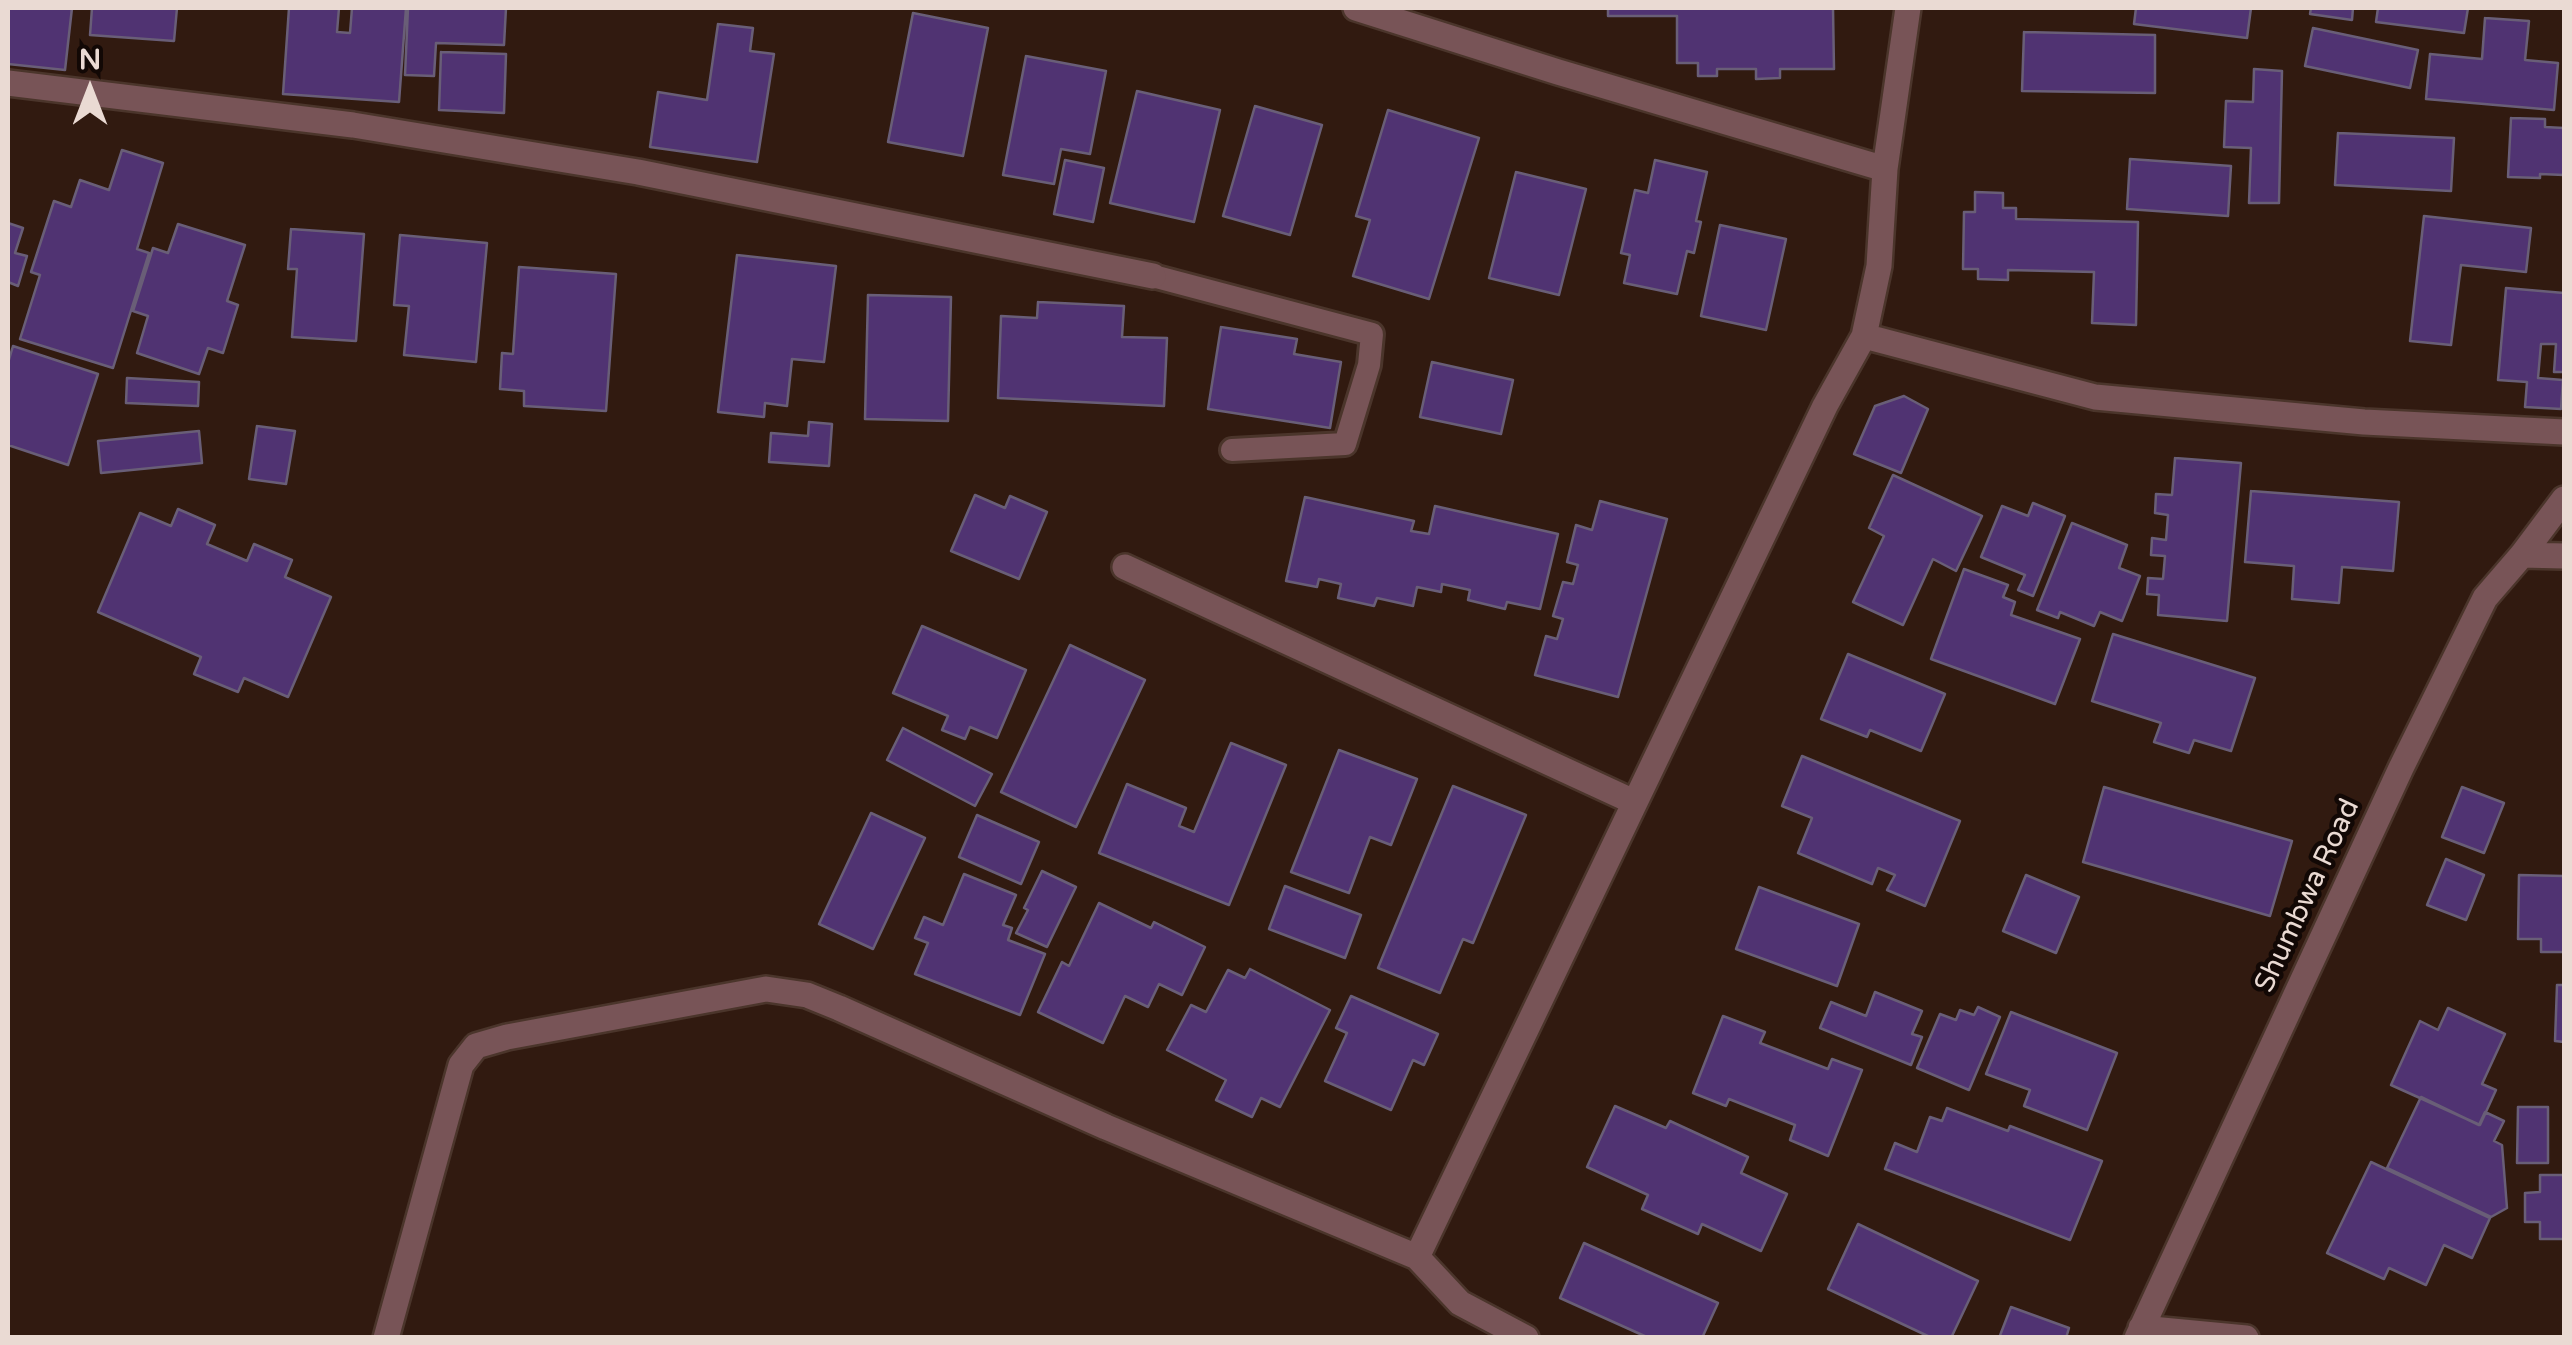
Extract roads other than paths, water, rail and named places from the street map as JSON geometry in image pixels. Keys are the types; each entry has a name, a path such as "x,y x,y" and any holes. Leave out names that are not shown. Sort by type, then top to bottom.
{"street":[{"path":"1356,8 1885,169"},
{"path":"1417,1257 1825,406 1864,336 1879,266 1885,169 1908,8"},
{"path":"8,83 353,125 638,172 1152,276"},
{"path":"1864,336 2095,396 2364,422 2564,432"},
{"name":"Shumbwa Road","path":"2139,1332 2401,768 2485,598 2564,499"},
{"path":"2522,555 2564,556"},
{"path":"1125,567 1634,802"},
{"path":"386,1338 461,1065 476,1046 766,989 807,995 839,1008 1106,1127 1417,1257 1460,1303 1526,1338"},
{"path":"2139,1332 2246,1338"}],"lane":[{"path":"1152,276 1372,334 1368,365 1345,444 1232,450"}]}
